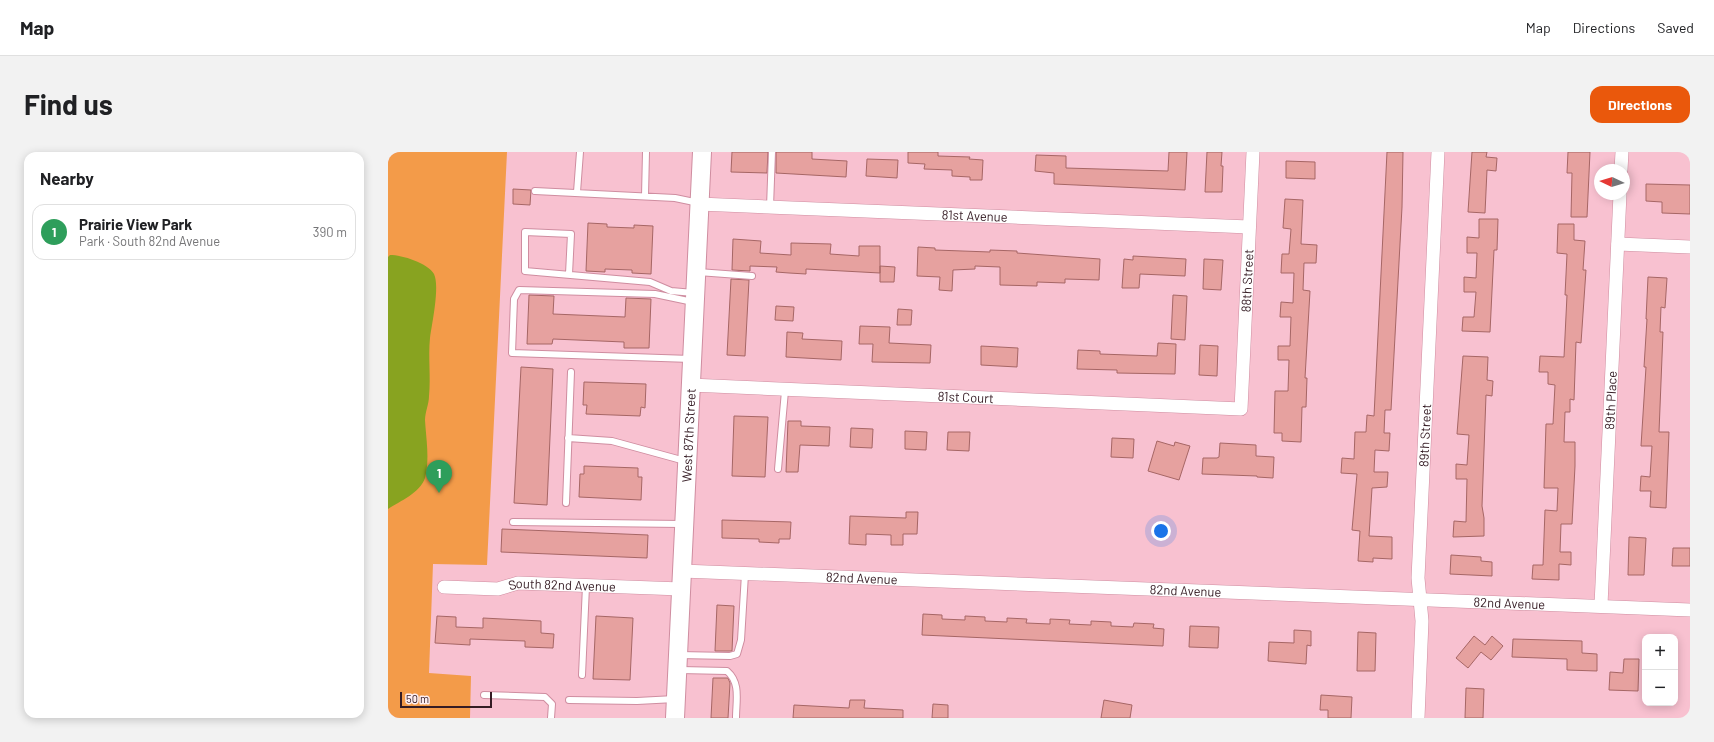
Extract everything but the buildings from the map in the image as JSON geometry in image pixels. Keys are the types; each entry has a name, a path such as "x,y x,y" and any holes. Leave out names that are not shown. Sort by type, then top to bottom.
{"main road":[{"name":"West 87th Street","path":"675,718 702,152"}],"street":[{"name":"88th Street","path":"1241,409 1253,152"},
{"name":"89th Street","path":"1418,718 1422,621 1418,578 1438,152"},
{"path":"1621,164 1622,152"},
{"name":"89th Place","path":"1601,606 1620,200"},
{"name":"81st Avenue","path":"699,204 1249,227"},
{"path":"1618,244 1690,247"},
{"name":"81st Court","path":"690,385 1241,409"},
{"name":"82nd Avenue","path":"682,571 1690,610"},
{"name":"South 82nd Avenue","path":"444,587 498,590 518,583 681,589"}],"lane":[{"path":"577,192 580,152"},
{"path":"645,196 646,152"},
{"path":"770,207 772,152"},
{"path":"535,191 675,198 699,204"},
{"path":"569,274 571,234 525,232 525,271 650,282 670,291 695,298"},
{"path":"696,272 752,276"},
{"path":"692,359 512,353 514,299 520,290 655,294 695,298"},
{"path":"566,503 570,372"},
{"path":"778,468 785,390"},
{"path":"568,438 612,441 687,462"},
{"path":"513,522 684,524"},
{"path":"677,662 737,654 741,640 746,574"},
{"path":"582,675 586,586"},
{"path":"677,662 727,671 734,677 737,686 736,718"},
{"path":"484,694 545,697 552,704 551,718"},
{"path":"569,700 637,701 676,699"}],"shaded area":[{"path":"388,152 507,152 487,565 433,564 429,673 471,676 470,718 388,718"},
{"path":"390,255 408,258 426,266 434,274 436,287 429,345 430,382 429,399 425,417 427,456 425,478 419,488 404,500 388,509 388,257"}],"place":[{"name":"Prairie View Park","path":"439,493"}]}
